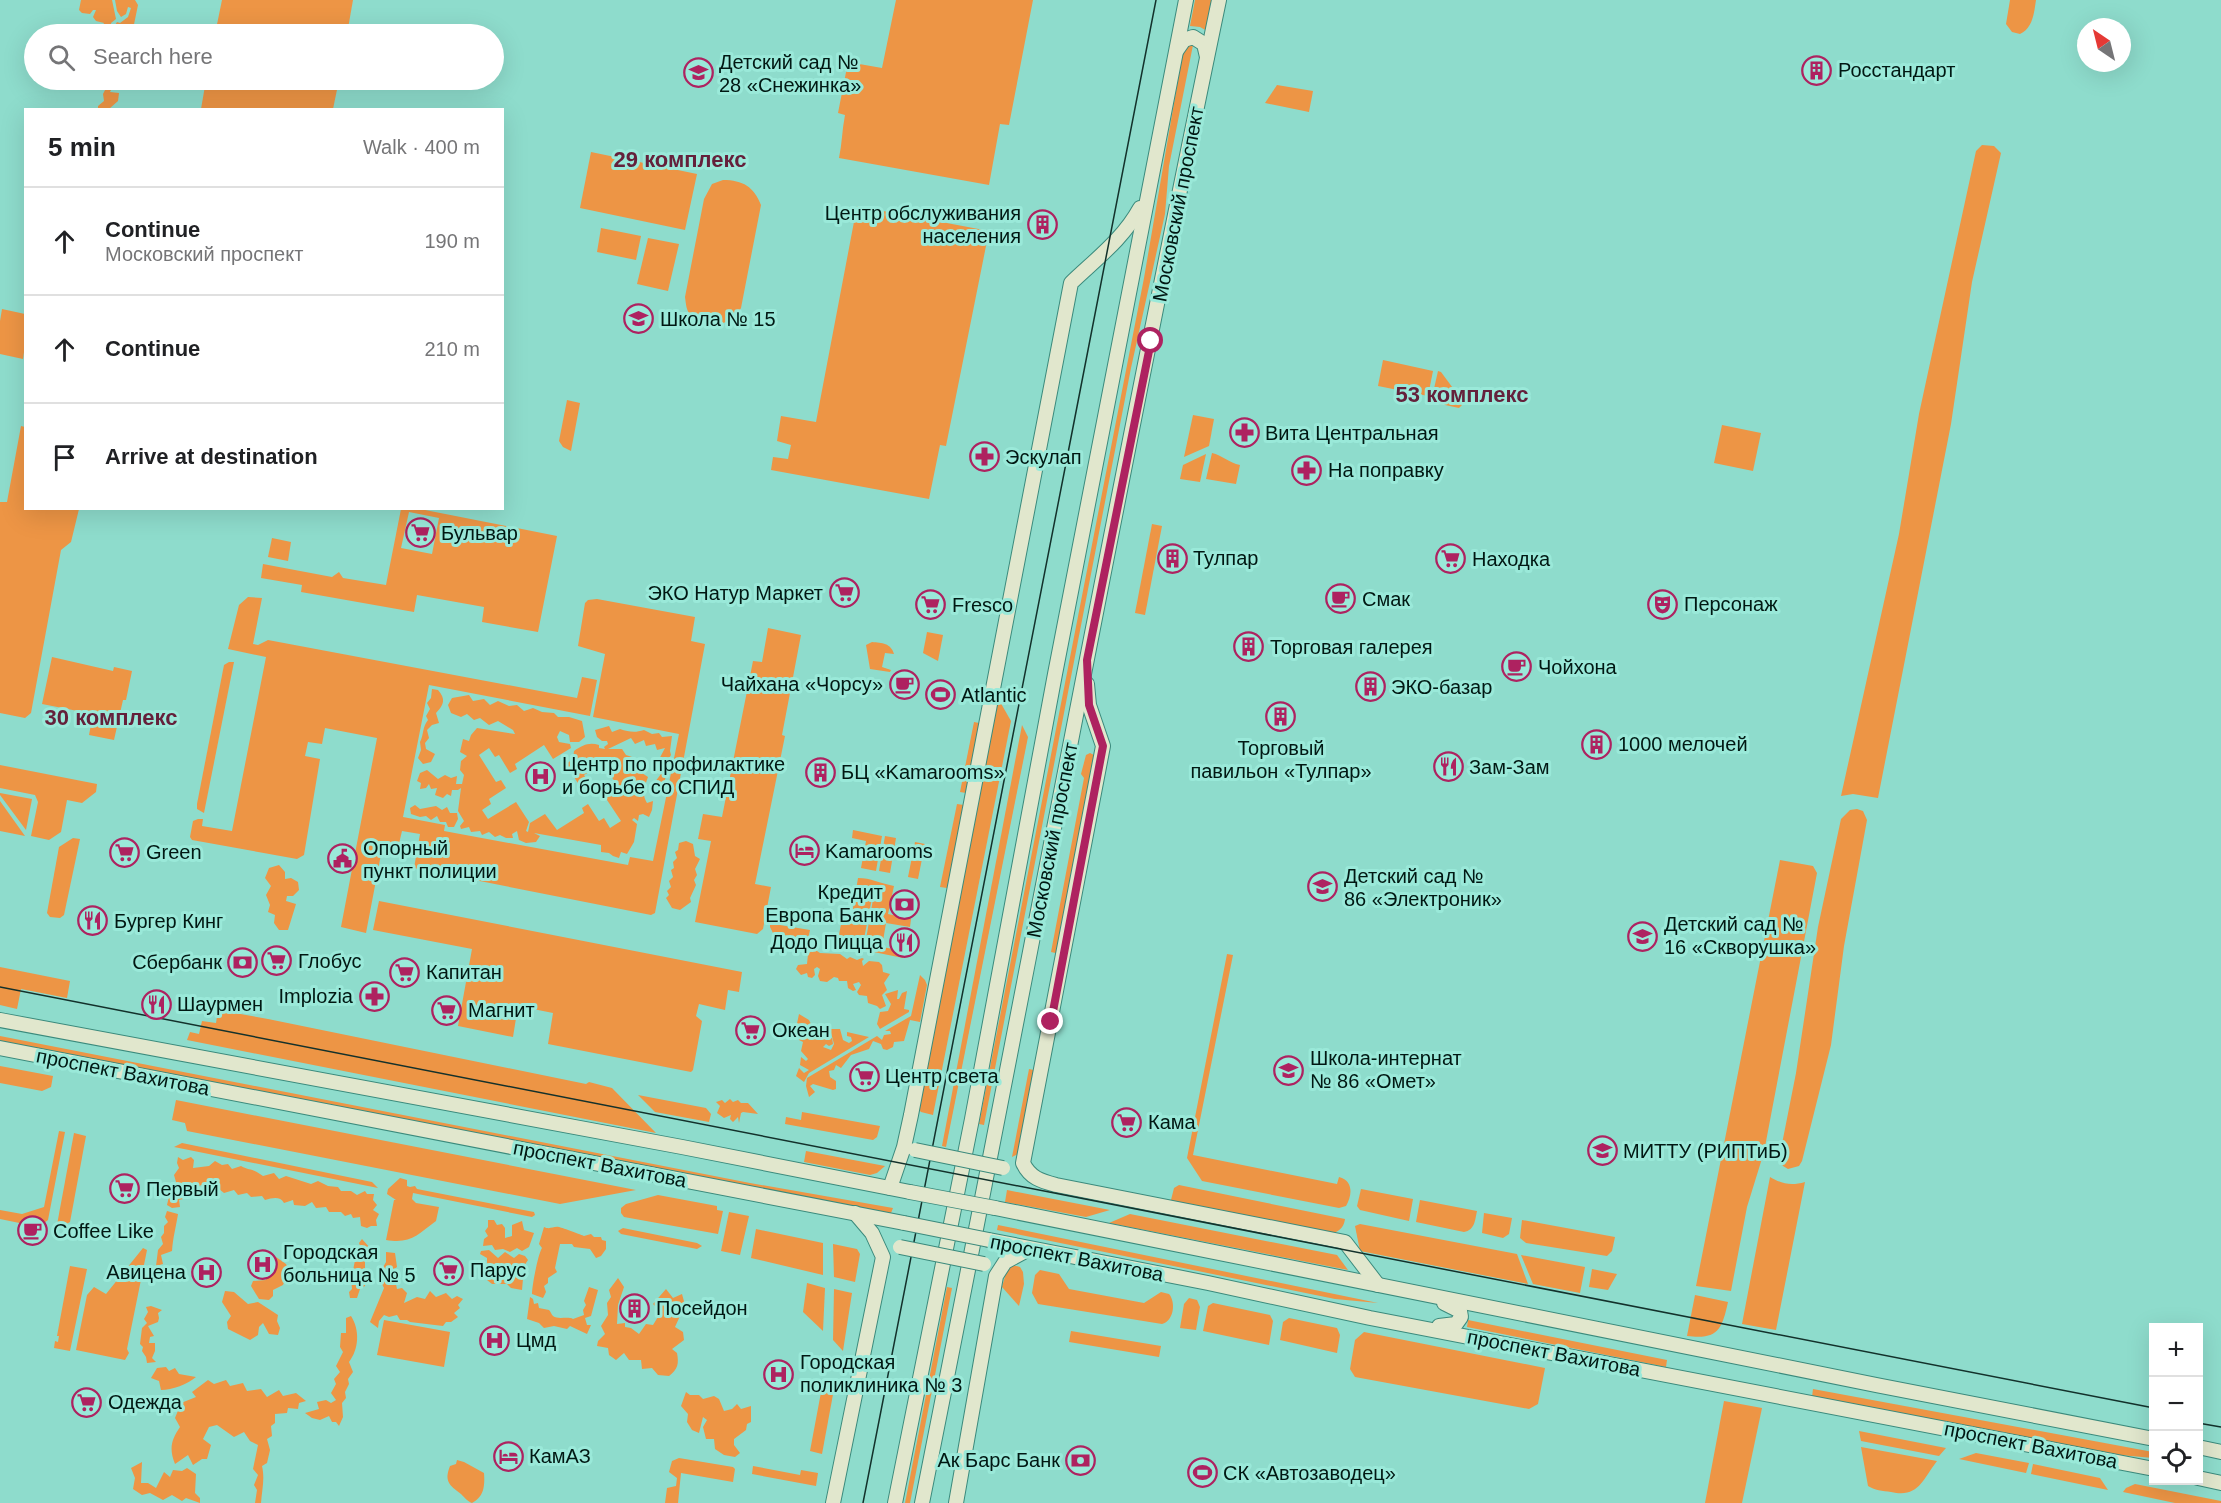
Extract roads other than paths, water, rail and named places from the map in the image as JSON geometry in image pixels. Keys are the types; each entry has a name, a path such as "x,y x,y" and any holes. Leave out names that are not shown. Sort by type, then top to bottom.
{"main road":[{"name":"Московский проспект","path":"895,1503 972,1119 1055,674 1186,0"},
{"name":"Московский проспект","path":"922,1503 1219,0"},
{"path":"1177,50 1184,40 1193,37 1204,44 1207,57"},
{"path":"890,1188 909,1148 979,759 1071,283 1114,245 1132,223 1147,195"},
{"path":"909,1148 1003,1168 1015,1168 1023,1163 1103,746 1089,705 1087,660"},
{"name":"проспект Вахитова","path":"0,1020 670,1144 1432,1297 1674,1343 1833,1378 2149,1438"},
{"name":"проспект Вахитова","path":"0,1048 855,1213 1422,1328 2149,1468"},
{"path":"1023,1163 1036,1179 1049,1183 1345,1242 1378,1285"},
{"path":"855,1213 872,1233 883,1257"},
{"path":"833,1503 883,1257 890,1250 900,1247 984,1264 993,1269 996,1276"},
{"path":"956,1503 996,1276 1005,1262 1029,1249"},
{"path":"1422,1328 1456,1324 1461,1317 1460,1311 1432,1297"},
{"path":"2203,1479 2221,1477"},
{"path":"2203,1479 2221,1483"}],"tram line":[{"path":"863,1503 1156,0"},
{"path":"0,987 2149,1407"},
{"path":"2203,1424 2221,1427"}],"place":[{"name":"Росстандарт","path":"1817,70"},
{"name":"Детский сад № 28 «Снежинка»","path":"698,73"},
{"name":"Центр обслуживания населения","path":"1042,224"},
{"name":"Школа № 15","path":"639,319"},
{"name":"Вита Центральная","path":"1244,433"},
{"name":"Эскулап","path":"984,457"},
{"name":"На поправку","path":"1307,470"},
{"name":"Бульвар","path":"420,533"},
{"name":"Тулпар","path":"1172,558"},
{"name":"Находка","path":"1451,559"},
{"name":"ЭКО Натур Маркет","path":"844,593"},
{"name":"Смак","path":"1341,599"},
{"name":"Персонаж","path":"1663,604"},
{"name":"Fresco","path":"931,605"},
{"name":"Торговая галерея","path":"1249,647"},
{"name":"Чойхона","path":"1517,667"},
{"name":"Чайхана «Чорсу»","path":"904,684"},
{"name":"ЭКО-базар","path":"1370,687"},
{"name":"Atlantic","path":"940,695"},
{"name":"Торговый павильон «Тулпар»","path":"1281,717"},
{"name":"1000 мелочей","path":"1597,744"},
{"name":"Зам-Зам","path":"1448,767"},
{"name":"БЦ «Kamarooms»","path":"820,772"},
{"name":"Центр по профилактике и борьбе со СПИД","path":"541,776"},
{"name":"Kamarooms","path":"804,851"},
{"name":"Green","path":"125,852"},
{"name":"Опорный пункт полиции","path":"342,859"},
{"name":"Детский сад № 86 «Электроник»","path":"1323,887"},
{"name":"Кредит Европа Банк","path":"904,904"},
{"name":"Бургер Кинг","path":"93,921"},
{"name":"Детский сад № 16 «Скворушка»","path":"1643,936"},
{"name":"Додо Пицца","path":"904,942"},
{"name":"Глобус","path":"277,961"},
{"name":"Сбербанк","path":"243,962"},
{"name":"Капитан","path":"405,972"},
{"name":"Implozia","path":"374,996"},
{"name":"Шаурмен","path":"156,1004"},
{"name":"Магнит","path":"447,1010"},
{"name":"Океан","path":"751,1030"},
{"name":"Школа-интернат № 86 «Омет»","path":"1289,1070"},
{"name":"Центр света","path":"864,1076"},
{"name":"Кама","path":"1127,1122"},
{"name":"МИТТУ (РИПТиБ)","path":"1602,1151"},
{"name":"Первый","path":"125,1189"},
{"name":"Coffee Like","path":"32,1231"},
{"name":"Городская больница № 5","path":"262,1264"},
{"name":"Парус","path":"449,1270"},
{"name":"Авицена","path":"207,1272"},
{"name":"Посейдон","path":"635,1308"},
{"name":"Цмд","path":"495,1340"},
{"name":"Городская поликлиника № 3","path":"779,1374"},
{"name":"Одежда","path":"87,1402"},
{"name":"КамАЗ","path":"508,1456"},
{"name":"Ак Барс Банк","path":"1081,1460"},
{"name":"СК «Автозаводец»","path":"1202,1473"}],"district":[{"name":"29 комплекс","path":"680,159"},
{"name":"53 комплекс","path":"1462,394"},
{"name":"30 комплекс","path":"111,717"}]}
